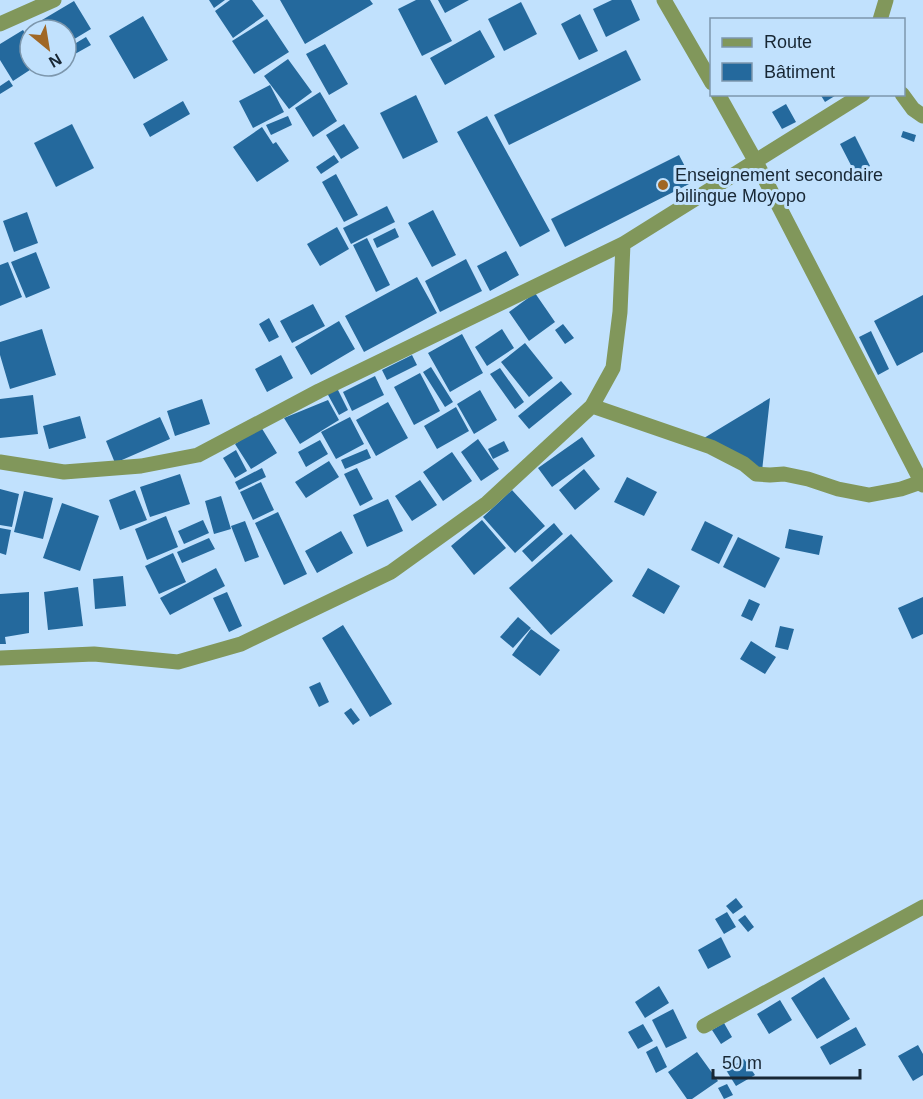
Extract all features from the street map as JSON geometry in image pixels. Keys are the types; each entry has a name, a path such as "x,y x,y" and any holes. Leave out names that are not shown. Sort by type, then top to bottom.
{"street":[{"path":"0,24 54,0"},
{"path":"664,0 710,81"},
{"path":"881,18 886,0"},
{"path":"592,406 711,447 744,464 756,474 784,474 869,495 922,483 756,162 719,96"},
{"path":"0,462 64,472 141,466 198,455 319,391 624,243 860,96"},
{"path":"903,96 913,110 923,116"},
{"path":"0,658 94,654 178,662 241,644 391,572 487,503 592,406 614,368 624,243"},
{"path":"704,1026 923,907"}],"building":[{"path":"209,0 225,0 214,8"},
{"path":"230,0 252,0 264,16 233,38 215,11"},
{"path":"280,0 370,0 373,4 305,44"},
{"path":"416,0 430,0 452,41 422,56 398,9"},
{"path":"438,0 469,0 445,13"},
{"path":"612,0 631,0 640,20 606,37 593,9"},
{"path":"74,1 91,29 78,37 78,18 45,18"},
{"path":"521,2 537,34 504,51 488,19"},
{"path":"580,14 598,51 579,60 561,24"},
{"path":"143,16 168,60 134,79 109,36"},
{"path":"267,19 289,52 254,74 232,41"},
{"path":"480,30 495,57 445,85 430,58"},
{"path":"18,33 18,78 13,81 0,60 0,44"},
{"path":"86,37 91,45 78,52 78,42"},
{"path":"325,44 348,84 329,95 306,54"},
{"path":"626,50 641,80 509,145 494,115"},
{"path":"288,59 312,92 289,109 264,76"},
{"path":"9,80 13,86 0,94 0,86"},
{"path":"270,85 284,112 253,128 239,101"},
{"path":"320,92 337,121 313,137 295,108"},
{"path":"416,95 438,142 403,159 380,113"},
{"path":"821,96 835,96 825,102"},
{"path":"183,101 190,114 150,137 143,124"},
{"path":"786,104 796,122 782,129 772,112"},
{"path":"288,116 292,125 271,135 266,125"},
{"path":"487,116 550,231 520,247 457,132"},
{"path":"72,124 94,168 56,187 34,143"},
{"path":"344,124 359,148 341,159 326,135"},
{"path":"262,127 273,144 276,142 289,161 257,182 233,147"},
{"path":"903,131 916,135 914,142 901,137"},
{"path":"855,136 870,166 855,173 840,144"},
{"path":"334,155 339,162 321,174 316,167"},
{"path":"679,155 693,182 565,247 551,219"},
{"path":"336,174 358,215 344,222 322,182"},
{"path":"387,206 395,222 351,244 343,228"},
{"path":"433,210 456,255 432,267 408,223"},
{"path":"27,212 38,243 14,252 3,221"},
{"path":"337,227 349,249 320,266 307,244"},
{"path":"395,228 399,237 377,248 373,239"},
{"path":"367,238 390,285 376,292 353,245"},
{"path":"506,251 519,275 490,291 477,266"},
{"path":"36,252 50,288 26,298 11,262"},
{"path":"466,259 482,291 440,312 425,281"},
{"path":"8,262 22,297 0,306 0,265"},
{"path":"417,277 437,313 364,352 345,316"},
{"path":"535,293 555,322 529,341 509,312"},
{"path":"923,295 923,352 897,366 874,321"},
{"path":"313,304 325,326 292,343 280,321"},
{"path":"269,318 279,337 269,342 259,324"},
{"path":"339,321 355,349 311,375 295,347"},
{"path":"563,324 574,338 565,344 555,330"},
{"path":"42,329 56,375 10,389 0,355 0,342"},
{"path":"502,329 514,348 487,366 475,347"},
{"path":"871,331 889,369 878,375 859,337"},
{"path":"462,334 483,373 450,392 428,353"},
{"path":"525,343 553,378 529,397 501,362"},
{"path":"281,355 293,378 267,392 255,369"},
{"path":"412,355 417,365 387,380 382,370"},
{"path":"431,367 453,402 445,407 423,372"},
{"path":"500,368 524,402 515,409 490,374"},
{"path":"420,373 440,411 414,425 394,387"},
{"path":"375,376 384,395 352,411 343,392"},
{"path":"561,381 572,394 529,429 518,416"},
{"path":"337,388 348,410 339,415 327,393"},
{"path":"480,390 497,420 474,434 457,404"},
{"path":"33,395 38,434 0,438 0,399"},
{"path":"770,398 762,471 704,438"},
{"path":"202,399 210,424 175,436 167,411"},
{"path":"328,400 339,420 300,444 284,418"},
{"path":"388,402 408,438 376,456 356,420"},
{"path":"456,407 469,431 437,449 424,426"},
{"path":"80,416 86,438 49,449 43,426"},
{"path":"160,417 170,439 115,463 106,441"},
{"path":"350,417 364,444 336,459 321,432"},
{"path":"261,427 277,453 251,469 235,444"},
{"path":"582,437 595,456 552,487 538,468"},
{"path":"478,439 499,469 481,481 461,452"},
{"path":"320,440 328,454 306,467 298,452"},
{"path":"504,441 509,451 493,459 488,449"},
{"path":"367,449 371,458 345,469 341,460"},
{"path":"236,450 247,471 235,478 223,458"},
{"path":"452,452 472,481 443,501 423,472"},
{"path":"329,461 339,477 306,498 295,482"},
{"path":"262,468 266,477 239,490 235,482"},
{"path":"357,468 373,499 360,506 344,474"},
{"path":"584,469 600,489 575,510 559,490"},
{"path":"180,474 190,504 150,517 140,487"},
{"path":"627,477 657,492 644,516 614,502"},
{"path":"420,480 437,505 412,521 395,496"},
{"path":"261,482 274,510 253,520 240,492"},
{"path":"0,489 19,494 12,527 0,525"},
{"path":"135,490 147,520 120,530 109,500"},
{"path":"512,490 545,526 515,553 483,517"},
{"path":"24,491 53,498 43,539 14,532"},
{"path":"221,496 231,529 214,534 205,501"},
{"path":"388,499 403,531 367,547 353,515"},
{"path":"62,503 99,516 80,571 43,558"},
{"path":"278,512 307,574 284,585 255,523"},
{"path":"166,516 178,547 147,560 135,529"},
{"path":"203,520 209,533 184,544 178,531"},
{"path":"482,520 506,548 474,575 451,546"},
{"path":"245,521 259,557 245,562 231,526"},
{"path":"705,521 733,535 719,564 691,550"},
{"path":"554,523 563,534 532,562 522,551"},
{"path":"0,528 11,530 6,555 0,553"},
{"path":"789,529 823,536 819,555 785,548"},
{"path":"341,531 353,553 317,573 305,551"},
{"path":"571,534 613,581 551,635 509,588"},
{"path":"738,537 780,558 765,588 723,567"},
{"path":"209,538 215,549 182,563 177,552"},
{"path":"173,553 186,582 159,594 145,566"},
{"path":"216,568 225,586 170,615 160,598"},
{"path":"648,568 680,586 664,614 632,596"},
{"path":"123,576 126,606 95,609 93,579"},
{"path":"78,587 83,626 48,630 44,592"},
{"path":"29,592 29,633 5,637 6,644 0,644 0,594"},
{"path":"227,592 242,626 229,632 213,598"},
{"path":"923,597 923,634 912,639 898,608"},
{"path":"749,599 760,604 752,621 741,616"},
{"path":"518,617 531,628 513,648 500,637"},
{"path":"343,625 392,704 370,717 322,638"},
{"path":"780,626 794,629 788,650 775,647"},
{"path":"531,629 560,650 540,676 512,655"},
{"path":"751,641 776,657 765,674 740,659"},
{"path":"320,682 329,702 319,707 309,687"},
{"path":"351,708 360,720 353,725 344,713"},
{"path":"736,898 743,907 733,914 726,906"},
{"path":"727,912 736,927 724,934 715,919"},
{"path":"745,915 754,927 748,932 738,920"},
{"path":"721,937 731,957 708,969 698,950"},
{"path":"824,977 850,1019 817,1039 791,998"},
{"path":"659,986 669,1003 645,1018 635,1002"},
{"path":"780,1000 792,1020 769,1034 757,1014"},
{"path":"673,1009 687,1038 666,1048 652,1020"},
{"path":"724,1023 732,1037 721,1044 712,1030"},
{"path":"643,1024 653,1041 638,1049 628,1032"},
{"path":"856,1027 866,1045 830,1065 820,1047"},
{"path":"918,1045 923,1054 923,1075 913,1081 898,1056"},
{"path":"657,1046 667,1067 656,1073 646,1052"},
{"path":"697,1052 718,1081 692,1099 687,1099 668,1072"},
{"path":"744,1059 755,1075 736,1086 726,1070"},
{"path":"727,1084 733,1095 724,1099 718,1088"}],"place":[{"name":"Enseignement secondaire bilingue Moyopo","path":"663,185"}]}
